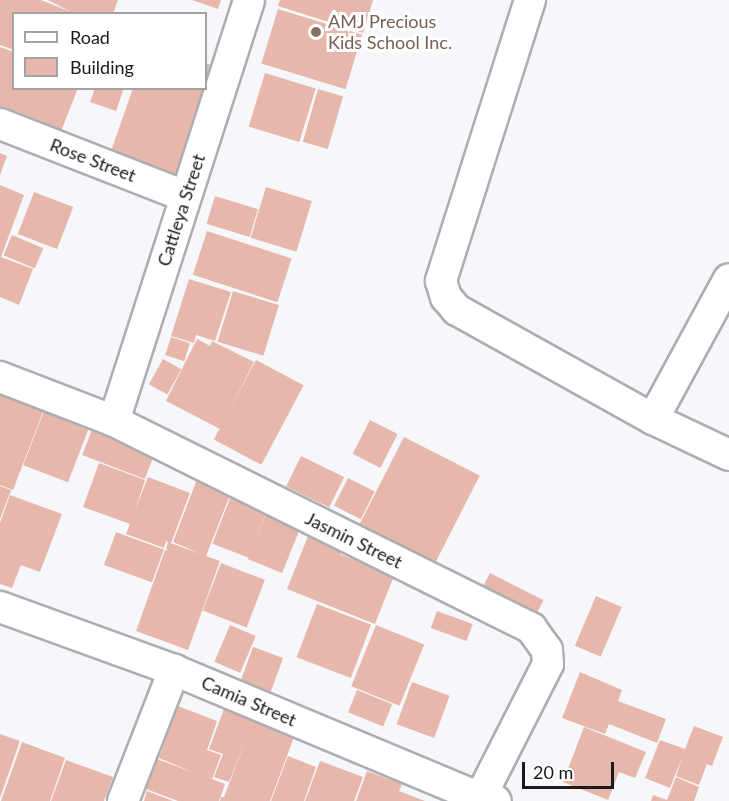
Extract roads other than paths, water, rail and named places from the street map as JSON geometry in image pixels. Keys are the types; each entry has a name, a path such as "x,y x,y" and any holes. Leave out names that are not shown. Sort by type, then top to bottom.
{"street":[{"name":"Cattleya Street","path":"114,421 249,0"},
{"path":"530,0 441,281 446,297 457,310 653,419 729,455"},
{"name":"Rose Street","path":"0,124 185,196"},
{"path":"653,419 729,279"},
{"name":"Jasmin Street","path":"0,377 114,421 520,622 536,633 547,650 548,664 488,799"},
{"name":"Camia Street","path":"0,607 174,670 488,799"},
{"path":"123,801 174,670"}],"place":[{"name":"AMJ Precious Kids School Inc.","path":"316,32"}]}
